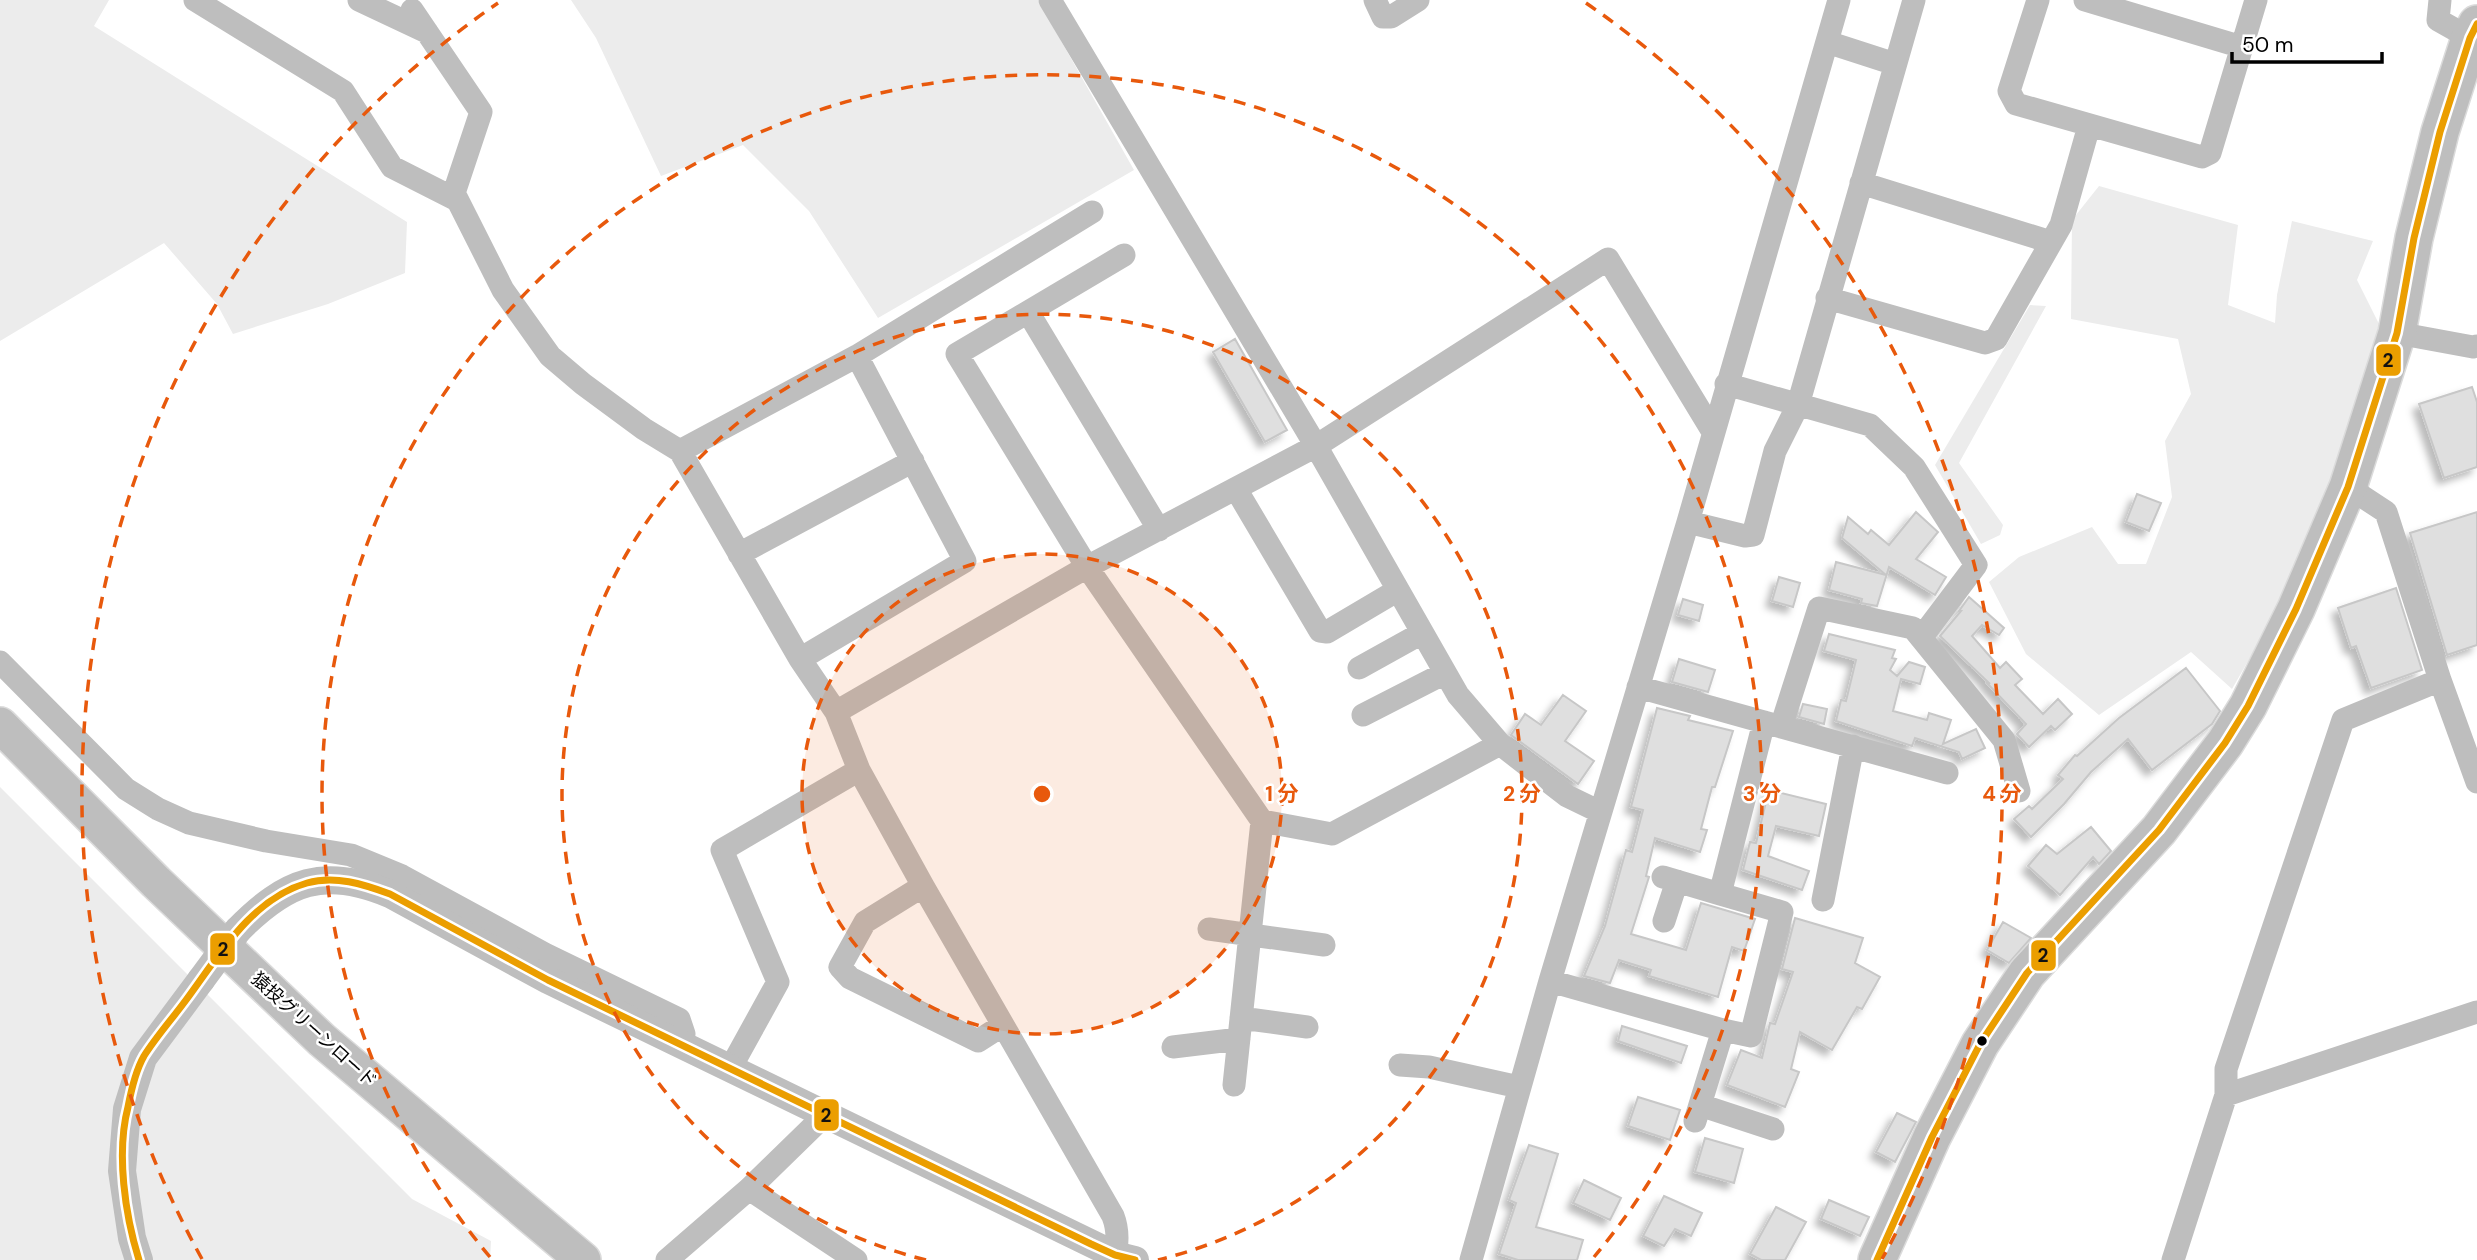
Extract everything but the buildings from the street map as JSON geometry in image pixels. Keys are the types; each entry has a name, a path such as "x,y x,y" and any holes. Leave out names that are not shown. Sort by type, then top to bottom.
{"highway":[{"path":"1877,1260 1932,1137 1980,1044 2027,973 2160,830 2225,743 2296,609 2348,487 2397,333 2414,238 2440,132 2473,31"}],"main road":[{"name":"猿投グリーンロード","path":"0,725 156,882 322,1040 583,1260"}],"street":[{"path":"195,0 343,91 392,167 457,200"},
{"path":"359,0 427,32"},
{"path":"1050,0 1316,446 1458,695 1500,744 1567,796 1600,812"},
{"path":"1375,0 1383,17 1391,17 1418,0"},
{"path":"1471,1260 1549,981 1688,522 1839,0"},
{"path":"1688,522 1745,537 1753,535 1775,451 1798,405 1914,0"},
{"path":"2038,0 2009,90 2016,104 2202,157 2210,153 2256,0"},
{"path":"2085,0 2242,47"},
{"path":"2440,0 2438,20 2473,31"},
{"path":"412,10 481,112 454,193 503,290 550,356 644,429 680,451 800,659 836,712 859,770 1113,1216 1121,1258"},
{"path":"1827,42 1895,64"},
{"path":"1828,298 1985,344 1996,339 2062,225 2088,126"},
{"path":"1861,183 2051,242"},
{"path":"680,451 857,356 1092,212"},
{"path":"1124,255 957,354 1087,567 1262,821 1234,1085"},
{"path":"836,712 1087,567 1316,446 1608,259 1713,432"},
{"path":"1028,312 1159,530"},
{"path":"2397,333 2477,346"},
{"path":"800,659 965,561 857,356"},
{"path":"1726,384 1870,425 1914,467 1976,565 1921,638"},
{"path":"739,554 913,461"},
{"path":"2348,487 2386,512 2440,680 2477,782"},
{"path":"1236,489 1320,631 1327,632 1398,590"},
{"path":"1720,894 1772,725 1819,608 1913,628 2004,740 2019,791"},
{"path":"1359,668 1422,633"},
{"path":"0,662 127,789 158,809 189,823 266,842 351,855 402,876 545,954 679,1019 684,1034 679,1043"},
{"path":"1363,715 1445,673"},
{"path":"2173,1260 2226,1095 2226,1069 2343,720 2440,680"},
{"path":"1638,687 1947,773"},
{"path":"1262,821 1332,834 1500,744"},
{"path":"1823,900 1853,746"},
{"path":"730,1069 778,982 722,850 859,770"},
{"path":"1549,981 1751,1036 1783,912 1670,879 1664,921"},
{"path":"139,1260 132,1238 122,1171 127,1109 143,1058 238,930 275,896 313,881 338,880 368,885 390,894 548,979 1121,1258"},
{"path":"923,886 866,922 840,967 850,978 978,1041 1003,1025"},
{"path":"1209,929 1324,945"},
{"path":"2226,1095 2477,1012"},
{"path":"1172,1046 1240,1029 1307,1027"},
{"path":"1723,1030 1698,1113 1773,1129"},
{"path":"1400,1066 1429,1067 1519,1087"},
{"path":"667,1260 749,1189 826,1114"},
{"path":"749,1189 856,1260"}],"shaded area":[{"path":"0,0 109,0 94,26 407,222 405,273 328,304 233,334 217,304 164,243 0,341"},
{"path":"571,0 1038,0 1134,170 878,318 809,211 743,145 661,176 596,38"},
{"path":"2099,186 2238,225 2228,305 2275,323 2277,295 2292,221 2373,241 2357,280 2379,324 2358,412 2297,576 2232,689 2191,652 2099,715 2026,654 1989,582 2019,557 2092,527 2118,564 2146,564 2172,497 2165,441 2191,394 2178,339 2071,319 2072,220"},
{"path":"2030,305 2046,306 1959,463 2003,525 2000,535 1981,544 1935,465"},
{"path":"0,787 412,1199 491,1241 490,1260 0,1260"}],"transit line":[{"name":"2","path":"1877,1260 1932,1137 1980,1044 2027,973 2159,830 2225,743 2248,706 2296,609 2348,487 2397,333 2414,238 2440,132 2477,24"},
{"name":"2","path":"139,1260 126,1204 123,1144 124,1125 141,1062 237,931 269,902 287,891 307,883 328,880 359,884 390,894 548,980 1091,1244 1115,1255 1135,1260"}]}
